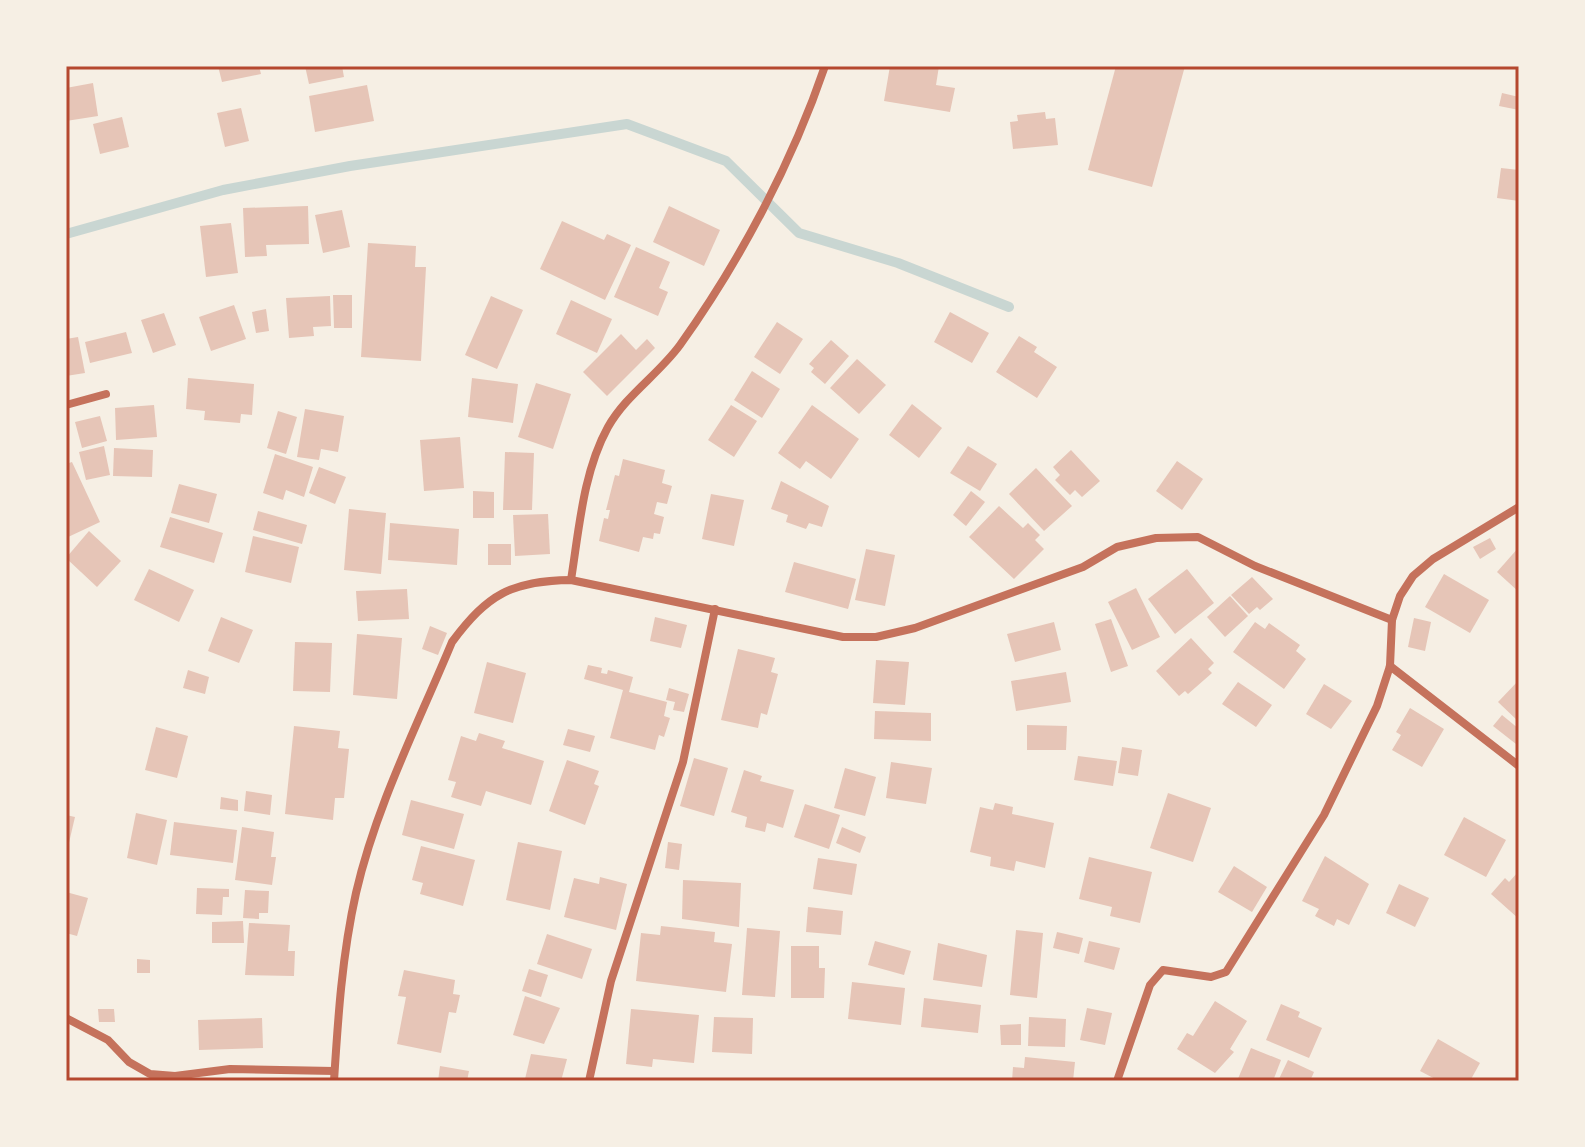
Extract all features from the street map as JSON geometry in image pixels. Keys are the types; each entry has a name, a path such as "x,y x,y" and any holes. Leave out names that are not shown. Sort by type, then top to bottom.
{"street":[{"path":"571,580 586,492 607,429 628,400 678,348 731,267 775,183 825,66"},
{"path":"66,405 106,394"},
{"path":"1117,1081 1150,985 1163,970 1183,970 1211,977 1226,972 1237,959 1324,815 1377,706 1390,666 1392,620 1400,596 1413,576 1433,559 1519,507"},
{"path":"66,1018 108,1040 148,1077 230,1069 334,1076 339,995 356,894 374,830 452,642 473,614 498,592 535,581 571,580 843,637 876,637 915,628 1083,567 1117,547 1156,538 1198,537 1255,566 1392,620"},
{"path":"589,1081 611,981 683,762 715,609"},
{"path":"1390,666 1519,766"}],"building":[{"path":"218,66 259,66 261,74 222,82"},
{"path":"305,66 342,66 344,77 309,84"},
{"path":"890,66 939,66 936,85 955,88 950,112 884,101"},
{"path":"1116,66 1185,66 1152,187 1088,170"},
{"path":"93,83 98,116 66,121 66,88"},
{"path":"367,85 374,121 315,132 309,96"},
{"path":"1502,93 1519,97 1519,110 1499,106"},
{"path":"241,108 249,141 225,147 217,113"},
{"path":"1045,112 1046,119 1055,118 1058,145 1013,149 1010,122 1018,121 1017,115"},
{"path":"122,117 129,147 100,154 93,124"},
{"path":"1501,168 1519,170 1519,201 1497,198"},
{"path":"308,206 309,244 266,245 267,256 245,257 243,208"},
{"path":"669,206 720,230 704,266 653,242"},
{"path":"342,210 350,247 323,253 315,215"},
{"path":"562,221 604,240 607,234 631,245 605,300 540,269"},
{"path":"231,223 238,273 206,277 200,226"},
{"path":"368,243 416,246 415,267 426,267 421,361 361,357"},
{"path":"636,247 670,262 659,288 668,292 658,316 614,297"},
{"path":"333,295 352,295 352,328 334,328"},
{"path":"330,296 331,326 313,327 314,336 289,338 286,298"},
{"path":"491,296 523,310 497,369 465,355"},
{"path":"571,300 612,319 597,353 556,334"},
{"path":"234,305 246,339 211,351 199,317"},
{"path":"266,309 269,331 256,333 252,312"},
{"path":"950,312 989,333 972,363 934,342"},
{"path":"164,313 176,345 153,353 141,320"},
{"path":"777,322 803,339 780,374 754,357"},
{"path":"126,332 132,353 90,363 85,342"},
{"path":"621,334 636,350 647,339 655,348 607,396 583,372"},
{"path":"1019,336 1037,347 1034,352 1057,367 1037,398 996,372"},
{"path":"78,337 85,373 66,376 66,339"},
{"path":"831,340 849,356 825,384 811,372 814,368 809,364"},
{"path":"857,359 886,385 859,414 830,388"},
{"path":"752,371 780,389 762,418 734,400"},
{"path":"188,378 254,384 252,415 241,414 240,423 204,420 205,411 186,409"},
{"path":"472,378 518,384 513,423 468,417"},
{"path":"536,383 571,394 553,449 518,437"},
{"path":"912,404 942,428 919,458 889,435"},
{"path":"154,405 157,437 116,440 115,408"},
{"path":"731,405 757,421 734,457 708,440"},
{"path":"812,405 859,439 831,479 806,461 800,469 778,453"},
{"path":"305,409 344,416 338,452 321,449 319,460 297,457"},
{"path":"278,411 297,417 286,454 267,448"},
{"path":"100,416 107,441 82,448 75,422"},
{"path":"460,437 464,488 424,491 420,440"},
{"path":"104,446 110,475 86,480 79,452"},
{"path":"968,446 997,464 980,491 950,473"},
{"path":"114,448 153,450 152,477 113,476"},
{"path":"1071,450 1100,481 1082,497 1075,490 1070,495 1055,480 1060,475 1053,467"},
{"path":"505,452 534,453 532,510 503,510"},
{"path":"275,454 313,467 304,497 286,490 283,500 263,493"},
{"path":"623,459 665,470 662,483 672,486 667,504 657,502 654,514 664,517 660,534 654,533 653,539 643,537 639,552 599,541 604,518 608,519 610,510 606,510 615,475 619,476"},
{"path":"1177,461 1203,479 1182,510 1156,491"},
{"path":"72,462 100,522 66,538 66,464"},
{"path":"319,467 346,477 335,504 309,493"},
{"path":"1036,468 1072,506 1044,531 1009,494"},
{"path":"781,481 829,506 822,527 809,523 806,529 786,522 788,515 771,509"},
{"path":"179,484 217,494 209,523 171,513"},
{"path":"473,491 494,492 494,518 473,518"},
{"path":"971,491 985,502 966,526 953,515"},
{"path":"711,494 744,500 734,546 702,539"},
{"path":"999,506 1023,528 1028,523 1040,535 1035,540 1044,549 1014,579 969,537"},
{"path":"349,509 386,513 381,574 344,570"},
{"path":"258,511 307,525 302,544 253,530"},
{"path":"548,514 550,554 515,556 513,515"},
{"path":"170,517 223,533 214,563 160,547"},
{"path":"390,523 459,529 457,565 388,560"},
{"path":"89,531 121,561 97,587 66,558"},
{"path":"253,536 299,547 291,583 245,572"},
{"path":"1490,538 1496,549 1480,559 1473,547"},
{"path":"488,544 511,544 511,565 488,565"},
{"path":"1519,547 1519,592 1497,572"},
{"path":"866,549 895,555 885,606 855,600"},
{"path":"794,562 856,579 848,609 785,592"},
{"path":"149,569 194,590 179,622 134,600"},
{"path":"1187,569 1214,603 1175,634 1148,599"},
{"path":"1444,574 1489,600 1470,633 1425,607"},
{"path":"1252,577 1273,599 1260,610 1257,607 1249,614 1231,595"},
{"path":"1136,588 1160,637 1132,650 1108,602"},
{"path":"407,589 409,619 358,621 356,591"},
{"path":"1230,596 1248,616 1225,637 1207,617"},
{"path":"221,617 253,630 239,663 208,651"},
{"path":"655,617 687,625 681,648 650,641"},
{"path":"1414,618 1431,622 1425,651 1408,647"},
{"path":"1111,619 1128,666 1111,672 1095,624"},
{"path":"1054,622 1061,650 1015,662 1007,634"},
{"path":"1255,622 1265,629 1269,623 1300,645 1296,651 1306,659 1284,689 1233,652"},
{"path":"430,626 447,633 438,655 422,649"},
{"path":"357,634 402,638 397,699 353,695"},
{"path":"1191,638 1214,663 1208,669 1212,673 1188,694 1185,691 1179,696 1156,671"},
{"path":"295,642 332,643 330,692 293,691"},
{"path":"738,649 775,658 771,672 778,674 767,715 761,713 758,728 721,720"},
{"path":"876,660 909,662 905,705 873,703"},
{"path":"487,662 526,673 513,723 474,713"},
{"path":"588,665 602,668 601,673 607,674 608,670 633,677 629,692 667,702 664,716 670,718 664,737 659,735 655,750 610,738 623,690 584,679"},
{"path":"188,670 209,677 205,694 183,688"},
{"path":"1066,672 1071,702 1016,711 1011,681"},
{"path":"1519,680 1519,722 1498,702"},
{"path":"1238,682 1272,705 1256,727 1222,704"},
{"path":"1324,684 1352,701 1331,729 1306,714"},
{"path":"669,688 689,694 684,712 673,710 675,702 666,700"},
{"path":"1410,708 1444,729 1422,767 1392,750 1401,735 1396,732"},
{"path":"875,711 931,713 931,741 874,739"},
{"path":"1502,715 1519,729 1516,744 1493,726"},
{"path":"1027,725 1067,726 1066,750 1027,750"},
{"path":"294,726 340,731 338,748 349,749 344,798 335,798 333,820 285,814"},
{"path":"156,727 188,736 177,778 145,770"},
{"path":"568,729 595,736 590,752 563,745"},
{"path":"479,733 505,741 502,748 544,761 531,805 486,791 481,806 451,797 456,782 448,780 461,736 476,741"},
{"path":"1122,747 1142,750 1138,776 1118,773"},
{"path":"1078,756 1117,761 1113,786 1074,780"},
{"path":"694,758 728,768 714,816 680,806"},
{"path":"567,760 599,771 594,784 599,786 585,825 549,811"},
{"path":"891,762 932,768 926,804 886,798"},
{"path":"845,768 876,777 865,816 834,808"},
{"path":"744,770 762,776 760,781 794,790 783,828 767,823 765,832 745,827 747,817 731,812"},
{"path":"246,791 272,795 270,815 244,811"},
{"path":"1168,793 1211,808 1193,862 1150,848"},
{"path":"221,797 238,800 238,811 220,809"},
{"path":"411,800 464,814 454,849 402,835"},
{"path":"995,803 1013,807 1012,814 1054,823 1045,868 1016,861 1014,871 990,866 991,857 970,852 980,807 993,810"},
{"path":"805,804 840,815 829,849 794,837"},
{"path":"136,813 167,820 157,865 127,858"},
{"path":"66,815 75,817 67,851 66,851"},
{"path":"1464,817 1506,840 1486,877 1444,855"},
{"path":"174,822 237,830 233,863 170,855"},
{"path":"242,827 274,832 271,857 276,857 272,885 235,880"},
{"path":"842,827 866,837 860,853 836,843"},
{"path":"518,842 562,851 550,910 506,900"},
{"path":"668,842 682,844 679,870 665,868"},
{"path":"421,846 475,860 463,906 420,894 423,883 412,880"},
{"path":"1325,856 1369,884 1349,925 1337,919 1334,926 1315,916 1319,909 1302,901"},
{"path":"1089,857 1152,872 1140,923 1110,916 1112,907 1079,899"},
{"path":"818,858 857,864 852,895 813,889"},
{"path":"1234,866 1267,887 1252,912 1218,892"},
{"path":"1519,871 1519,919 1491,894 1505,878 1509,882"},
{"path":"600,877 627,884 616,930 564,917 574,878 599,884"},
{"path":"683,880 741,883 739,927 682,919"},
{"path":"1399,884 1429,898 1415,927 1386,913"},
{"path":"197,888 229,889 229,897 223,897 222,915 196,914"},
{"path":"245,890 269,891 268,913 259,913 259,919 243,918"},
{"path":"66,892 88,898 77,936 66,933"},
{"path":"808,907 843,911 841,935 806,932"},
{"path":"243,921 244,943 212,943 212,922"},
{"path":"249,923 290,925 288,951 295,951 294,976 245,975"},
{"path":"661,926 715,932 714,942 732,944 726,992 636,981 641,933 660,935"},
{"path":"747,928 780,931 775,997 742,995"},
{"path":"1016,930 1043,933 1037,998 1010,995"},
{"path":"1057,932 1083,938 1079,954 1053,948"},
{"path":"547,934 592,949 582,979 537,964"},
{"path":"875,941 911,951 904,975 868,965"},
{"path":"1089,941 1120,948 1114,970 1084,962"},
{"path":"938,943 987,955 982,987 933,980"},
{"path":"791,946 819,946 819,968 825,968 824,998 791,998"},
{"path":"137,959 150,960 150,973 137,973"},
{"path":"529,969 548,975 541,997 522,991"},
{"path":"404,970 455,980 453,994 460,995 456,1013 449,1012 441,1053 397,1044 406,997 398,996"},
{"path":"852,982 905,988 901,1025 848,1019"},
{"path":"525,996 560,1008 544,1044 513,1035"},
{"path":"924,998 981,1005 978,1033 921,1027"},
{"path":"1215,1001 1247,1021 1230,1049 1234,1052 1215,1073 1177,1049 1187,1033 1193,1036"},
{"path":"1281,1004 1300,1012 1298,1017 1322,1028 1309,1058 1266,1040"},
{"path":"1087,1008 1112,1013 1105,1045 1080,1040"},
{"path":"98,1009 114,1009 115,1022 99,1022"},
{"path":"631,1009 699,1015 694,1063 653,1059 652,1067 626,1064"},
{"path":"714,1017 753,1018 752,1054 712,1052"},
{"path":"1029,1017 1066,1019 1065,1047 1028,1046"},
{"path":"262,1018 263,1048 199,1050 198,1020"},
{"path":"1021,1024 1021,1045 1001,1045 1000,1025"},
{"path":"1438,1039 1480,1063 1470,1081 1439,1081 1420,1071"},
{"path":"1251,1048 1281,1060 1273,1081 1237,1081"},
{"path":"531,1054 567,1059 561,1081 525,1079"},
{"path":"1025,1057 1075,1062 1073,1081 1012,1081 1013,1067 1024,1068"},
{"path":"1288,1060 1314,1072 1310,1081 1278,1081"},
{"path":"440,1066 469,1071 467,1081 438,1081"}],"waterway":[{"path":"66,234 223,190 350,166 627,124 726,161 799,233 898,263 1009,307"}]}
